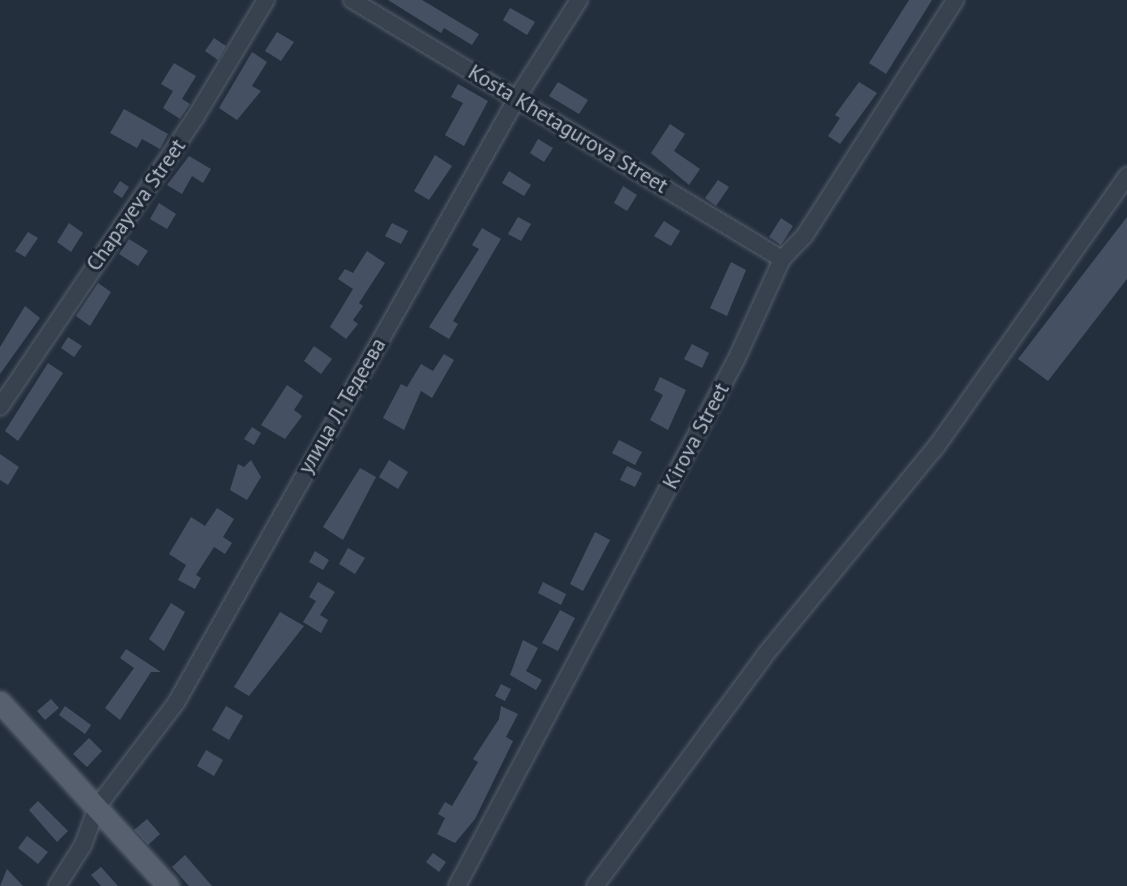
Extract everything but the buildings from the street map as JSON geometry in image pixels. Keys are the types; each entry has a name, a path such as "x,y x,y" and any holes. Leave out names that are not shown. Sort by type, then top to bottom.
{"main road":[{"path":"0,702 168,886"}],"street":[{"name":"Chapayeva Street","path":"0,406 195,118 266,0"},
{"name":"Kosta Khetagurova Street","path":"352,0 782,259"},
{"name":"улица Л. Тедеева","path":"57,886 83,845 98,807 176,703 517,98 579,0"},
{"name":"Kirova Street","path":"458,886 731,369 782,259 805,235 955,0"},
{"path":"595,886 765,655 936,447 1127,176"}]}
